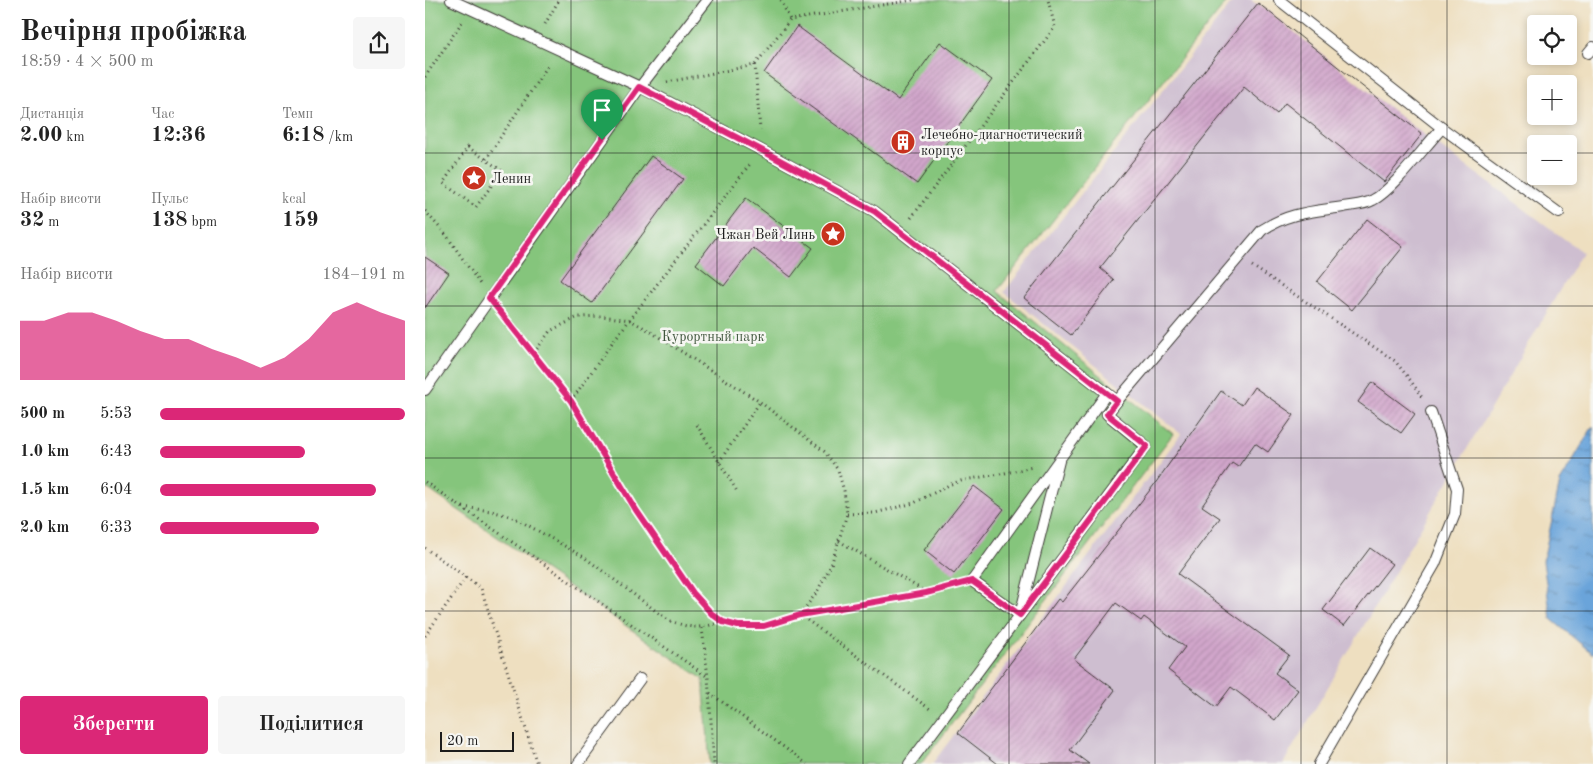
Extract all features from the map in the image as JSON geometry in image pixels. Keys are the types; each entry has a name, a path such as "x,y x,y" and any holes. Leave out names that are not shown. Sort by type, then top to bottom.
{"lane":[{"path":"451,0 639,87 874,211 1117,401"},
{"path":"425,390 639,87 707,0"},
{"path":"1279,0 1442,128 1559,213"},
{"path":"909,764 1147,446 1107,414 1117,401 1262,230 1277,220 1290,215 1359,205 1372,200 1386,191 1442,128"},
{"path":"1020,615 972,581 1107,393"},
{"path":"1319,764 1435,564 1455,514 1457,489 1431,412"},
{"path":"1020,615 1059,461"},
{"path":"578,764 641,680"}],"path":[{"path":"536,40 559,0"},
{"path":"781,0 790,20"},
{"path":"639,87 755,65 790,20 913,0"},
{"path":"900,232 1055,27 1048,0"},
{"path":"425,77 470,9"},
{"path":"486,159 559,50"},
{"path":"571,401 614,340 761,150 755,65"},
{"path":"469,147 486,159 502,171 476,207 443,183 469,147"},
{"path":"425,211 447,236 489,298 571,401 636,510 693,593 712,614 723,622 738,626 764,626 800,615 926,593 972,581"},
{"path":"1239,257 1395,361 1411,381 1431,412"},
{"path":"534,353 550,331 578,318 602,316 630,320 760,402 825,452 838,470 844,491 847,514 831,565 817,592 800,615"},
{"path":"719,462 760,402"},
{"path":"697,425 738,493"},
{"path":"847,514 875,513 914,503 951,484 964,480 1059,461"},
{"path":"425,482 708,678"},
{"path":"460,507 491,510 513,517 584,558 668,620 683,626 702,628 723,622"},
{"path":"839,541 926,593"},
{"path":"425,548 481,588 537,764"},
{"path":"425,636 467,577"},
{"path":"800,615 943,718"},
{"path":"702,628 710,692 714,764"},
{"path":"710,692 807,764"}],"shaded area":[{"path":"1234,0 1251,0 1419,131 1582,252 1283,764 932,764 1181,434 1004,292"}],"green space":[{"name":"Курортный парк","path":"425,0 1228,0 997,291 1173,434 921,764 710,764 703,679 425,487"}],"water":[{"path":"1593,426 1593,654 1551,619 1543,561 1560,482"}],"building":[{"path":"1258,3 1422,134 1384,182 1285,103 1277,114 1244,87 1100,268 1114,280 1071,335 1024,298"},
{"name":"Лечебно-диагностический корпус","path":"797,26 898,100 940,42 992,80 917,184 764,73"},
{"path":"651,156 683,179 592,303 560,280"},
{"path":"746,198 813,248 791,277 753,248 724,286 696,264"},
{"path":"1367,219 1403,247 1352,310 1317,282"},
{"path":"425,257 449,273 425,308"},
{"path":"1372,382 1415,414 1401,433 1358,402"},
{"path":"1254,387 1294,415 1268,452 1255,443 1238,467 1232,463 1202,506 1220,518 1178,574 1289,655 1275,673 1298,690 1275,720 1231,687 1216,707 1168,670 1185,647 1144,617 1141,621 1116,603 1074,659 1115,690 1070,750 1089,764 998,764 958,733 1058,599 1062,602 1154,485 1221,391 1242,405"},
{"path":"974,486 1004,509 954,574 924,550"},
{"path":"1370,548 1392,564 1344,626 1323,610"}],"place":[{"name":"Лечебно-диагностический корпус","path":"903,142"},
{"name":"Ленин","path":"474,178"},
{"name":"Чжан Вей Линь","path":"833,234"}],"route":[{"path":"639,87 874,211 1117,401 1107,414 1147,446 1020,615 972,581 926,593 800,615 764,626 738,626 723,622 712,614 693,593 636,510 571,401 489,298 602,140 639,87"}]}
